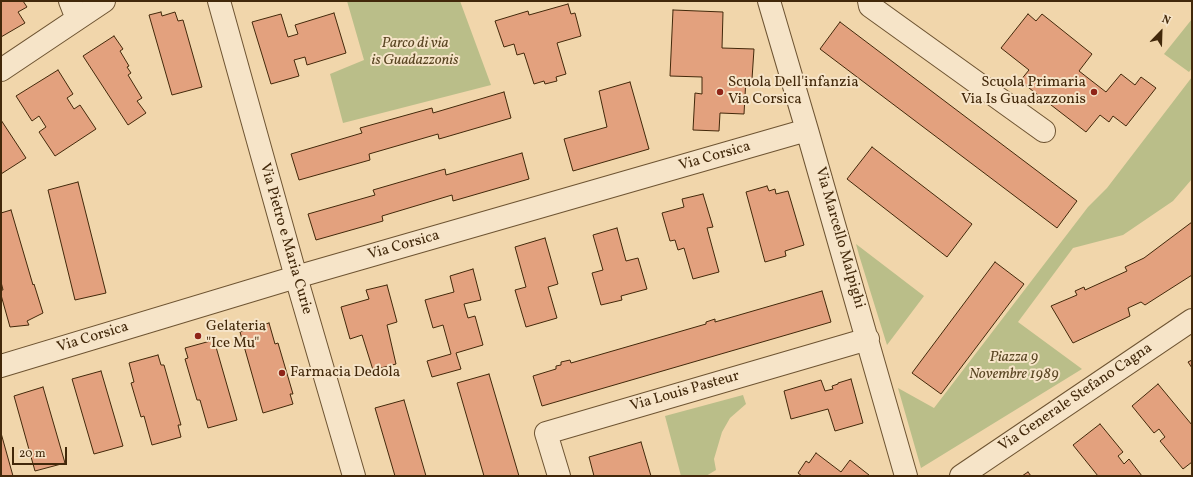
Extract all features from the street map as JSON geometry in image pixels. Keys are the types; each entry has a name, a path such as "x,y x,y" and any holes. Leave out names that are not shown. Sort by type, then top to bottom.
{"street":[{"path":"1,70 74,10 104,1"},
{"name":"Via Pietro e Maria Curie","path":"219,1 296,277 354,476"},
{"name":"Via Marcello Malpighi","path":"768,1 808,130 906,476"},
{"path":"869,1 870,6 1044,131"},
{"name":"Via Corsica","path":"1,366 296,277 808,130"},
{"name":"Via Generale Stefano Cagna","path":"961,476 1192,320"},
{"name":"Via Louis Pasteur","path":"558,476 546,433 868,339"}],"green space":[{"name":"Parco di via is Guadazzonis","path":"347,1 460,1 491,85 343,123 330,74 364,60"},
{"path":"1192,19 1192,68 1189,72 1164,54"},
{"name":"Piazza 9 Novembre 1989","path":"1192,77 1192,179 1173,201 1123,235 1073,248 1018,322 1082,369 921,468 898,388 934,408 1088,207 1107,188"},
{"path":"856,244 924,296 887,345 859,255"},
{"path":"743,395 746,404 730,418 722,432 714,459 716,470 706,476 681,476 665,416"}],"building":[{"path":"1,1 23,1 27,7 18,12 25,23 1,37"},
{"path":"568,4 571,14 575,13 581,36 557,43 566,74 556,77 557,81 545,84 544,81 534,84 524,53 517,55 514,44 504,47 495,21 528,11 529,15"},
{"path":"673,10 723,12 722,48 754,49 752,79 746,78 744,114 720,113 719,131 693,130 695,93 702,94 702,77 670,76"},
{"path":"161,12 162,16 175,12 178,21 183,20 202,87 172,95 149,15"},
{"path":"334,13 346,53 307,65 305,57 294,60 299,76 271,84 252,22 281,14 288,37 298,34 295,25"},
{"path":"1028,14 1036,21 1042,14 1092,54 1079,71 1106,92 1121,74 1135,85 1141,77 1156,88 1126,126 1113,116 1109,122 1100,115 1086,132 1020,81 1029,70 1001,48"},
{"path":"840,22 1077,201 1057,228 820,49"},
{"path":"114,36 123,49 120,51 129,66 127,67 131,73 128,75 142,98 137,101 146,113 128,125 83,56"},
{"path":"58,70 73,94 67,98 74,109 80,105 96,129 55,156 39,132 46,127 39,116 32,121 16,96"},
{"path":"630,82 649,149 573,171 564,139 607,127 599,91"},
{"path":"504,92 511,118 439,139 438,134 369,154 370,160 299,180 291,154 362,133 360,128 432,108 433,113"},
{"path":"1,120 26,158 1,174"},
{"path":"872,147 972,224 947,257 847,179"},
{"path":"522,153 529,179 453,201 452,195 382,216 383,221 316,240 308,214 375,195 373,190 445,169 446,175"},
{"path":"78,182 106,293 75,300 48,190"},
{"path":"767,186 769,191 775,189 776,194 788,191 804,245 785,251 786,256 765,262 746,192"},
{"path":"703,194 713,227 707,228 719,272 693,279 684,248 678,250 675,240 670,241 662,213 684,207 682,199"},
{"path":"11,210 33,285 34,284 43,313 27,321 29,325 10,327 1,295 1,290 3,290 1,282 1,213"},
{"path":"1192,222 1192,275 1145,305 1141,302 1128,308 1130,316 1073,343 1051,306 1077,295 1075,291 1084,287 1085,290 1127,271 1125,267 1144,258"},
{"path":"617,228 626,261 638,258 647,289 621,296 622,300 601,305 592,273 603,270 593,235"},
{"path":"545,238 558,284 548,287 557,318 526,327 515,290 526,287 515,247"},
{"path":"995,262 1024,284 941,394 912,373"},
{"path":"473,269 481,300 464,304 468,318 475,316 483,345 456,353 461,369 432,377 427,361 451,354 443,325 433,328 425,300 454,292 450,276"},
{"path":"387,285 397,322 387,325 396,364 373,370 362,335 350,339 341,307 369,299 366,290"},
{"path":"822,291 831,322 542,406 533,376 556,369 556,366 561,365 561,362 570,360 571,363 706,324 706,322 715,319 715,322"},
{"path":"269,323 275,344 278,343 293,394 290,394 293,404 263,413 240,332"},
{"path":"214,340 237,420 208,428 200,400 197,400 185,359 188,358 185,348"},
{"path":"158,355 161,365 164,365 181,425 178,425 181,437 152,445 144,416 141,417 131,383 134,382 129,363"},
{"path":"1192,360 1192,368 1188,362"},
{"path":"101,371 123,446 94,454 72,379"},
{"path":"489,374 519,476 484,476 457,383"},
{"path":"851,379 863,423 835,431 828,409 791,419 784,391 821,380 825,391 833,389 832,386 838,383"},
{"path":"1158,384 1192,425 1192,462 1183,469 1160,441 1165,437 1159,429 1154,433 1132,406"},
{"path":"43,387 65,463 35,471 14,396"},
{"path":"404,400 426,476 395,476 375,408"},
{"path":"1100,424 1123,452 1118,456 1124,464 1129,459 1142,476 1098,476 1073,445"},
{"path":"1,433 13,476 1,476"},
{"path":"641,442 651,476 594,476 589,457"},
{"path":"816,453 841,472 850,460 869,475 802,476 798,473 806,461 809,463"},
{"path":"1028,472 1031,476 1022,476"}],"place":[{"name":"Scuola Dell'infanzia Via Corsica","path":"720,92"},
{"name":"Scuola Primaria Via Is Guadazzonis","path":"1094,92"},
{"name":"Gelateria \"Ice Mu\"","path":"198,336"},
{"name":"Farmacia Dedola","path":"282,373"}]}
